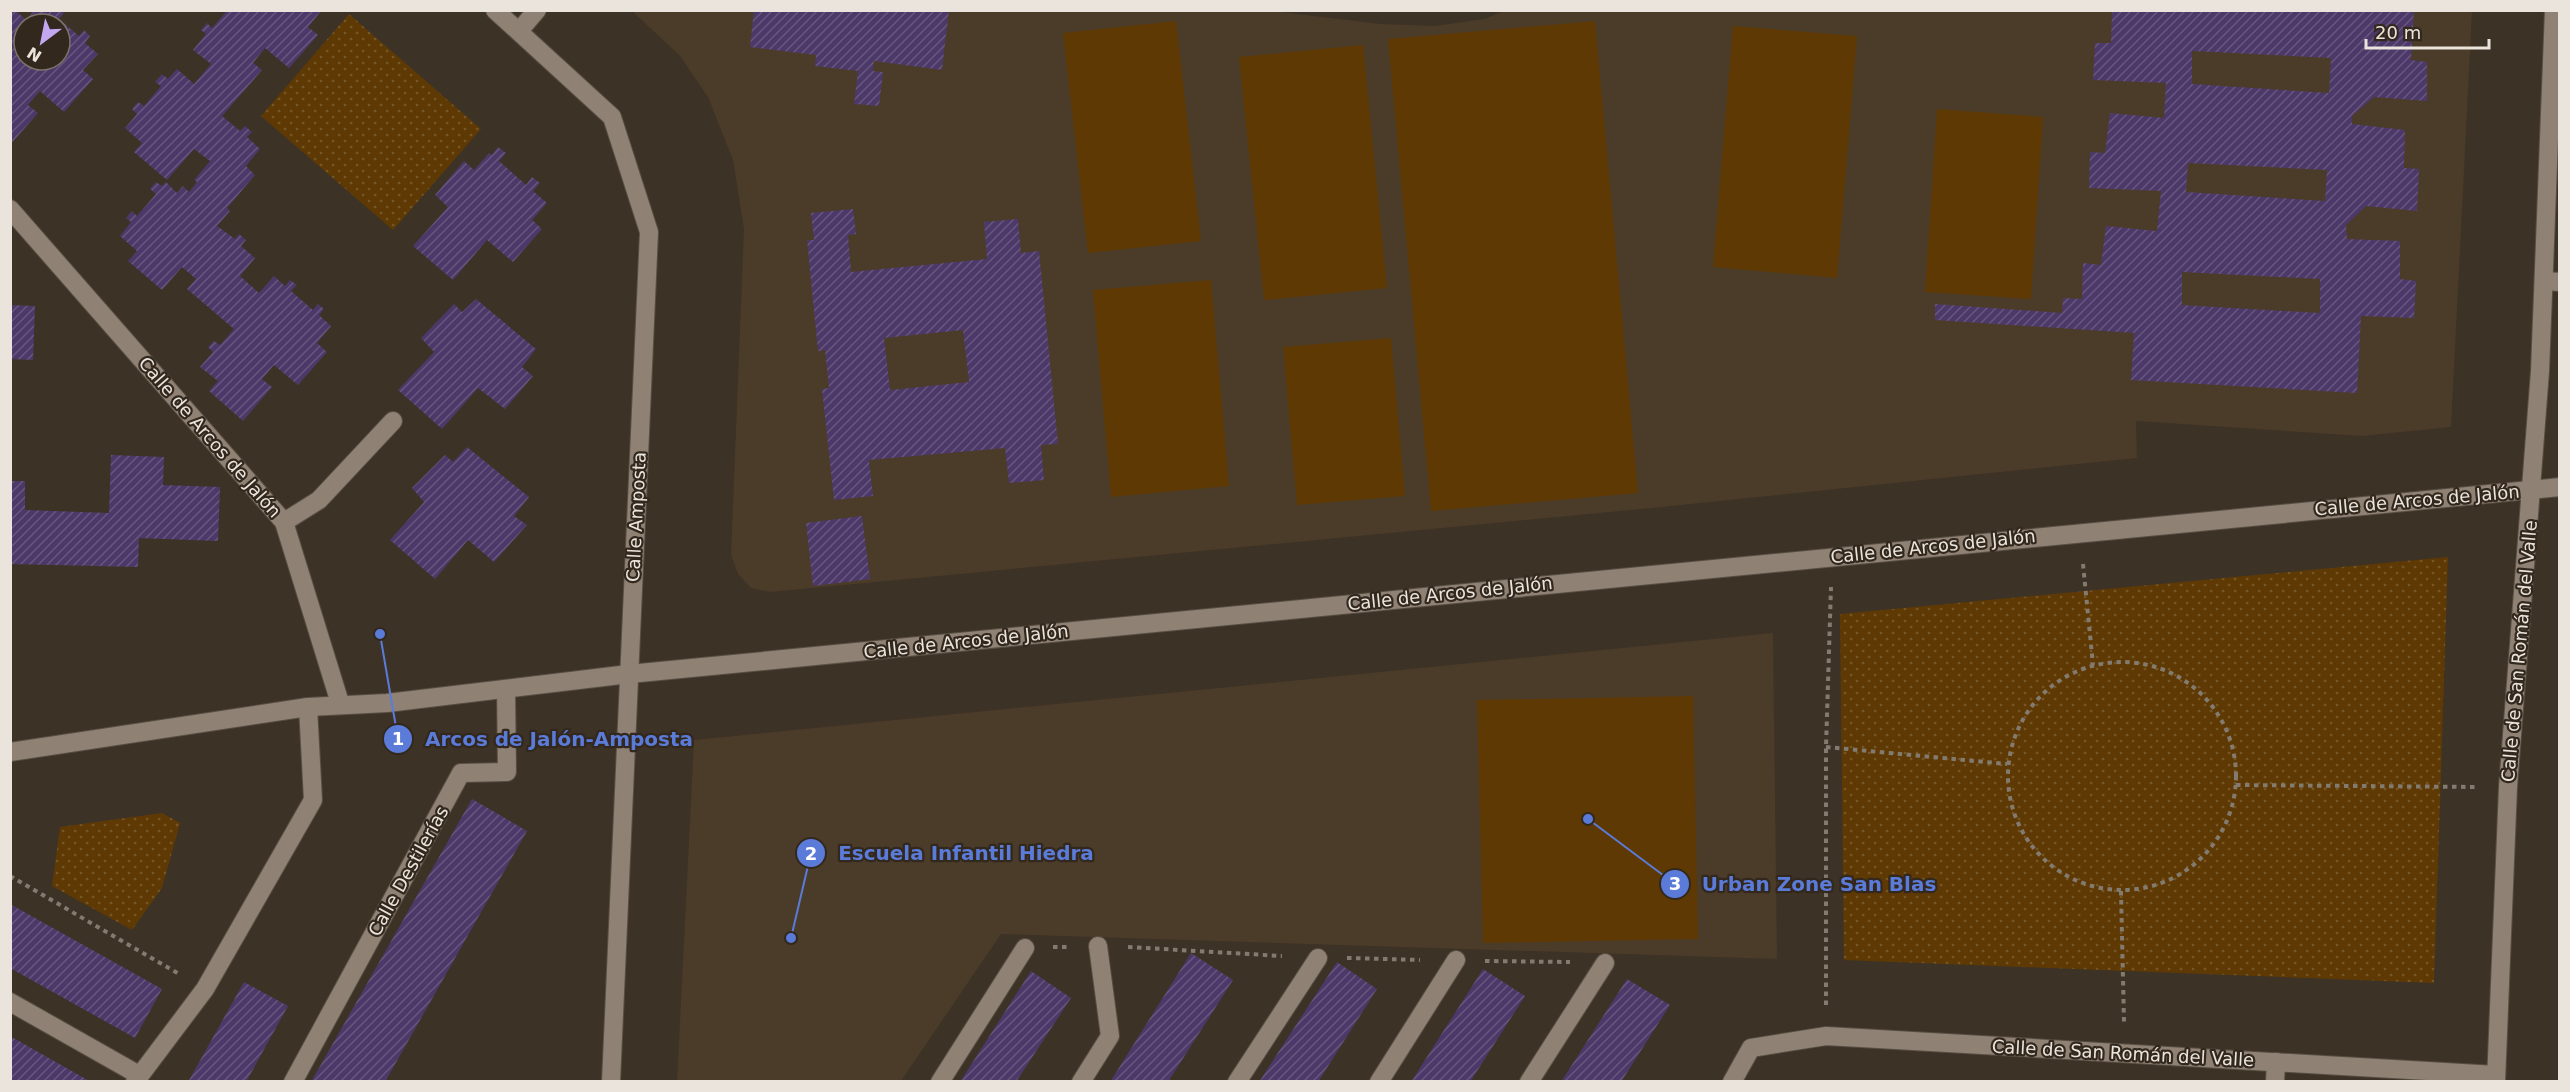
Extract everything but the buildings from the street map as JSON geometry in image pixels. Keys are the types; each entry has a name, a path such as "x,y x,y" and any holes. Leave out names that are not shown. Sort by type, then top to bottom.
{"street":[{"name":"Calle Amposta","path":"495,10 612,117 649,232 611,1082"},
{"path":"519,31 537,10"},
{"name":"Calle de San Román del Valle","path":"1732,1082 1752,1048 1826,1036 2276,1062 2496,1078 2508,787 2552,282 2554,10"},
{"name":"Calle de Arcos de Jalón","path":"10,209 284,522 340,704"},
{"path":"284,522 319,500 393,421"},
{"name":"Calle de Arcos de Jalón","path":"12,754 308,707 387,703 629,674 2559,487"},
{"name":"Calle Destilerías","path":"293,1082 461,773 507,772 506,689"},
{"path":"10,1002 137,1078 205,989 313,800 308,707"},
{"path":"1081,1082 1110,1036 1098,946"},
{"path":"940,1082 1025,948"},
{"path":"1237,1082 1318,958"},
{"path":"1379,1082 1456,960"},
{"path":"1529,1082 1605,963"},
{"path":"2275,1082 2276,1062"}],"path":[{"path":"2080,532 2093,665"},
{"path":"1826,1036 1826,747 1832,556"},
{"path":"2129,662 2164,669 2195,688 2219,716 2233,749 2236,785 2229,819 2212,848 2186,872 2155,886 2121,891 2083,884 2050,866 2025,837 2010,802 2007,764 2014,737 2026,712 2044,691 2067,675 2093,665 2129,662"},
{"path":"1826,747 2007,764"},
{"path":"2236,785 2508,787"},
{"path":"10,876 205,989"},
{"path":"2121,891 2124,1053"}],"shaded area":[{"path":"1264,10 1381,24 1435,26 1484,19 1507,10 2472,11 2451,427 2362,436 2136,421 2137,458 1652,508 770,592 751,588 738,574 731,555 744,229 733,160 708,97 680,56 632,11"},
{"path":"349,14 481,129 393,230 261,116"},
{"path":"1176,21 1201,241 1088,253 1063,33"},
{"path":"1595,21 1638,493 1431,511 1388,39"},
{"path":"1733,26 1857,36 1837,278 1713,267"},
{"path":"1363,45 1387,288 1264,300 1239,57"},
{"path":"1937,109 2043,117 2031,299 1925,292"},
{"path":"1211,280 1229,486 1111,497 1093,290"},
{"path":"1391,338 1405,496 1297,505 1283,347"},
{"path":"2448,557 2434,983 1844,960 1840,614"},
{"path":"1773,633 1777,959 1001,934 901,1081 677,1082 694,740"},
{"path":"1693,696 1698,939 1483,943 1477,700"},
{"path":"162,813 180,823 162,888 132,930 52,886 60,827"}],"place":[{"name":"Arcos de Jalón-Amposta","path":"380,634"},
{"name":"Urban Zone San Blas","path":"1588,819"},
{"name":"Escuela Infantil Hiedra","path":"791,938"}]}
